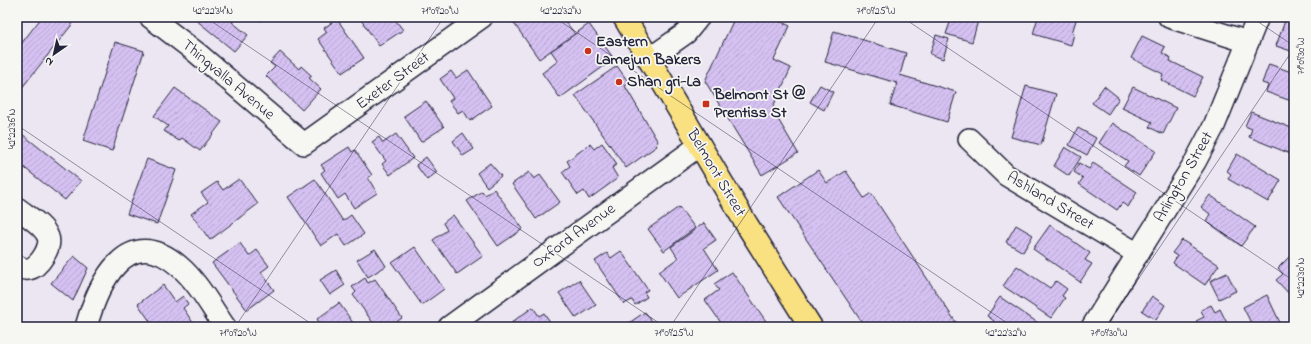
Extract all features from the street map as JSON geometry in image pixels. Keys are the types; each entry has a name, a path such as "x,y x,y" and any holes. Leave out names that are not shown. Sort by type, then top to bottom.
{"main road":[{"name":"Belmont Street","path":"624,17 811,327"}],"street":[{"name":"Exeter Street","path":"304,144 482,17"},
{"path":"649,59 686,34 700,17"},
{"path":"1169,17 1248,42"},
{"name":"Arlington Street","path":"1092,327 1195,162 1214,126 1258,17"},
{"name":"Thingvalla Avenue","path":"156,19 304,144"},
{"name":"Ashland Street","path":"969,139 1006,175 1138,254"},
{"name":"Oxford Avenue","path":"449,327 700,145"},
{"path":"17,208 41,227 47,235 49,244 46,252 30,269 17,266"},
{"path":"86,327 97,294 108,274 125,256 144,252 161,255 179,266 225,327"}],"building":[{"path":"42,17 78,17 17,94 17,49"},
{"path":"198,17 233,17 235,19 232,22 248,35 234,51 196,20"},
{"path":"256,17 264,17 261,21"},
{"path":"359,17 393,17 403,30 379,46"},
{"path":"520,17 562,17 575,34 539,59 513,22"},
{"path":"735,17 771,17 790,26 774,60 791,68 772,109 798,153 762,175 705,81"},
{"path":"916,17 934,17 933,22"},
{"path":"952,17 979,17 972,42 946,34"},
{"path":"1038,17 1077,17 1072,33 1074,34 1071,45 1033,34"},
{"path":"1286,18 1294,21 1294,52 1276,46"},
{"path":"337,19 364,58 342,73 318,39 327,32 324,28"},
{"path":"589,24 614,59 560,98 542,73 558,61 551,51"},
{"path":"834,31 906,53 900,75 956,92 947,122 890,105 897,83 825,62"},
{"path":"936,35 949,39 943,59 930,54"},
{"path":"1142,36 1165,47 1162,53 1171,58 1170,61 1203,77 1193,96 1161,80 1163,74 1131,58"},
{"path":"115,42 144,51 112,151 83,141"},
{"path":"280,52 299,69 301,66 312,76 309,78 321,89 302,110 266,76 275,67 270,63"},
{"path":"1269,64 1294,73 1294,102 1266,92 1268,85 1262,83"},
{"path":"617,66 629,83 625,86 658,142 655,143 657,146 626,168 575,95"},
{"path":"468,70 492,106 470,121 463,110 458,113 449,101 453,98 440,79 451,71 456,78"},
{"path":"820,85 833,92 824,110 810,102"},
{"path":"1026,86 1056,94 1041,145 1011,137"},
{"path":"1104,86 1119,98 1108,114 1092,103"},
{"path":"1133,87 1176,108 1163,134 1149,127 1152,122 1122,108"},
{"path":"175,88 222,122 200,151 182,138 179,141 164,131 168,126 154,116"},
{"path":"426,101 444,127 421,142 404,116"},
{"path":"1251,112 1294,129 1293,155 1249,137 1252,129 1245,126"},
{"path":"1112,123 1156,151 1139,176 1124,166 1128,161 1099,143"},
{"path":"1078,128 1096,138 1087,155 1069,145"},
{"path":"17,130 81,181 65,200 17,162"},
{"path":"463,133 474,149 463,156 453,141"},
{"path":"396,134 413,158 390,175 382,164 386,161 372,142 379,137 383,143"},
{"path":"602,143 617,164 612,168 618,178 589,199 584,191 578,195 562,172 570,166 567,161 590,144 594,149"},
{"path":"349,147 352,152 355,150 372,175 368,178 377,193 354,208 345,194 338,199 321,173 325,170 321,165"},
{"path":"1065,147 1081,157 1069,176 1054,166"},
{"path":"1237,154 1281,180 1268,202 1228,179 1231,174 1227,171"},
{"path":"426,157 437,172 427,180 416,165"},
{"path":"147,159 176,170 157,224 127,214"},
{"path":"490,163 501,176 487,187 477,173"},
{"path":"1079,163 1089,169 1093,163 1137,192 1128,207 1122,203 1117,210 1079,184 1083,178 1074,172"},
{"path":"818,170 827,183 846,171 864,198 871,193 959,327 865,327 778,197"},
{"path":"529,172 534,179 540,175 560,202 536,219 512,184"},
{"path":"239,179 258,204 210,240 191,214 208,202 201,193 217,182 223,190"},
{"path":"315,179 343,221 351,215 364,234 346,246 338,234 321,246 288,197"},
{"path":"494,189 523,229 498,246 467,201 482,191 485,195"},
{"path":"1210,195 1255,227 1241,246 1206,221 1210,214 1201,207"},
{"path":"679,207 695,228 664,251 648,229"},
{"path":"453,215 483,256 457,274 433,240 447,230 443,223"},
{"path":"704,223 716,240 704,248 718,270 677,298 659,272 678,258 671,247"},
{"path":"1016,225 1033,235 1023,252 1006,242"},
{"path":"1050,225 1090,253 1085,260 1092,264 1080,282 1033,249"},
{"path":"1182,240 1219,265 1205,285 1173,263 1177,256 1172,253"},
{"path":"240,243 249,256 257,250 269,266 261,272 274,290 247,310 212,263"},
{"path":"415,247 444,289 422,305 392,263"},
{"path":"375,249 386,266 368,277 357,260"},
{"path":"621,251 648,290 644,292 647,297 635,305 632,300 624,304 595,261 607,253 611,258"},
{"path":"74,256 88,268 73,301 51,283"},
{"path":"1290,256 1294,261 1294,299 1276,280 1283,274 1278,268"},
{"path":"1017,266 1050,288 1056,281 1067,289 1062,296 1065,298 1051,318 1003,286"},
{"path":"336,270 345,285 330,295 320,280"},
{"path":"732,272 770,327 724,327 705,300 719,290 714,284"},
{"path":"1227,273 1236,291 1219,299 1210,281"},
{"path":"365,278 368,283 375,279 402,318 389,327 376,327 353,295 356,292 352,287"},
{"path":"579,280 596,305 576,318 559,293"},
{"path":"163,285 175,302 183,296 188,304 183,308 196,327 154,327 138,304"},
{"path":"1267,295 1282,327 1253,327 1243,307"},
{"path":"1152,296 1165,305 1156,320 1142,311"},
{"path":"1000,297 1044,327 997,327 992,324 994,321 987,316"},
{"path":"339,303 356,327 322,327 317,319"},
{"path":"1211,305 1215,312 1220,309 1229,327 1199,327 1196,321 1204,317 1201,310"},
{"path":"533,307 539,316 544,313 551,323 547,327 516,327 512,322"},
{"path":"645,312 655,326 632,327 629,323"},
{"path":"977,323 980,327 972,327"}],"place":[{"name":"Eastern Lamejun Bakers","path":"588,51"},
{"name":"Shan gri-La","path":"619,82"},
{"name":"Belmont St @ Prentiss St","path":"706,104"}]}
